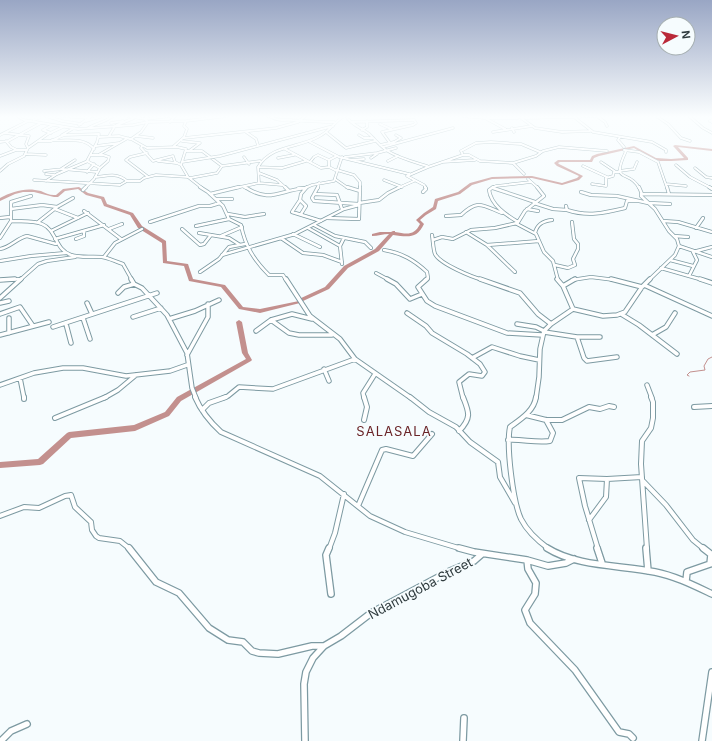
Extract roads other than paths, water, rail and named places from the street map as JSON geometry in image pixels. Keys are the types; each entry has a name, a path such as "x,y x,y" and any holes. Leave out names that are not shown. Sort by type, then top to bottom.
{"street":[{"path":"0,156 15,151"},
{"path":"46,181 54,175 88,161 93,151"},
{"path":"99,155 107,151"},
{"path":"144,151 151,160 181,164 238,151"},
{"path":"181,164 187,151 202,151 222,166 260,162"},
{"path":"259,183 258,167 260,162 270,153 279,151"},
{"path":"287,151 321,168 329,167 349,173 360,182 359,219 327,218"},
{"path":"327,151 337,156 359,163 409,174 427,166 464,154 469,155 475,160"},
{"path":"343,157 388,151 427,166"},
{"path":"462,151 464,154"},
{"path":"440,162 475,160 483,162 513,163 533,157 540,152 545,151"},
{"path":"602,151 607,151"},
{"path":"618,172 625,151"},
{"path":"628,151 638,152 658,162 670,194"},
{"path":"0,152 9,152"},
{"path":"147,153 130,157 126,160 147,176"},
{"path":"371,158 377,153"},
{"path":"0,171 8,164 26,154 46,155"},
{"path":"83,190 110,158 107,156 91,155"},
{"path":"278,158 294,155"},
{"path":"258,167 276,169 298,165 308,162 312,157 319,155 330,160"},
{"path":"157,160 173,156 176,163"},
{"path":"329,167 328,162 337,156"},
{"path":"388,161 398,156"},
{"path":"244,157 249,164"},
{"path":"335,180 343,157"},
{"path":"351,160 364,159"},
{"path":"61,169 75,160"},
{"path":"88,161 100,168"},
{"path":"601,162 636,182 642,194 641,196 649,203 669,231 679,242 679,246 675,255 643,286 626,310 621,314 603,316 573,309 551,324 543,333 535,404 526,415 510,427 508,440 508,452 517,506 521,519 529,531 542,544 556,553 574,559 648,571 686,581 712,594"},
{"path":"583,166 607,177 613,177 614,172 634,169 637,162"},
{"path":"513,163 524,174"},
{"path":"87,172 94,164"},
{"path":"181,164 189,178 197,186 210,194 220,203 228,214 229,219"},
{"path":"676,165 690,177 712,189"},
{"path":"34,180 91,182 120,185 128,181 140,181 147,176 162,175 189,178 217,173 222,166"},
{"path":"54,175 45,172 53,168 97,172"},
{"path":"695,168 706,177 712,178"},
{"path":"259,173 277,180 289,191"},
{"path":"95,177 108,174 120,175 128,181"},
{"path":"409,174 407,176 424,185 426,189 423,192"},
{"path":"592,184 606,186 607,177"},
{"path":"433,240 442,237 453,239 466,232 477,229 495,228 517,222 527,209 544,194 528,179"},
{"path":"244,187 252,192 268,196 277,196 289,191 335,180 349,188 360,191"},
{"path":"384,180 402,187"},
{"path":"319,183 312,198 317,202 359,204 375,202 388,193 414,181"},
{"path":"55,185 58,182"},
{"path":"492,187 531,182"},
{"path":"210,194 259,183 283,185"},
{"path":"666,184 686,186"},
{"path":"492,187 553,209 567,210 581,215 623,209 626,206 627,201 637,201"},
{"path":"492,187 489,190 489,196 502,213"},
{"path":"306,188 301,194 300,200 292,212 321,221"},
{"path":"582,192 591,195 617,196 649,203 670,204"},
{"path":"315,194 337,195 342,210"},
{"path":"642,194 712,195"},
{"path":"0,238 10,219 10,205 13,201 31,196"},
{"path":"707,196 712,200"},
{"path":"38,222 56,208 73,198"},
{"path":"216,199 232,199"},
{"path":"300,200 306,206 302,214"},
{"path":"150,222 199,206 210,206 220,203"},
{"path":"222,255 293,234 308,228 342,210 359,204"},
{"path":"10,209 42,205 56,208 78,218"},
{"path":"446,216 461,215 467,208 473,205 486,207 502,213 517,222 522,227 535,233 544,252 553,261 557,280 563,286 573,309"},
{"path":"566,206 567,210"},
{"path":"527,209 538,211"},
{"path":"84,211 121,239"},
{"path":"51,231 88,213"},
{"path":"228,214 245,217 264,214"},
{"path":"0,218 38,222 46,226 51,231 56,244"},
{"path":"696,228 703,218"},
{"path":"196,226 229,219 240,224 242,227 242,236 246,244 246,249"},
{"path":"535,233 538,225 544,221 552,220"},
{"path":"663,221 678,222 712,232"},
{"path":"555,265 568,268 575,265 573,259 578,249 578,244 574,239 572,222"},
{"path":"109,229 122,224"},
{"path":"55,240 104,225"},
{"path":"314,225 331,234 365,242 371,248"},
{"path":"220,236 242,227"},
{"path":"308,228 340,246"},
{"path":"104,258 121,239 142,229"},
{"path":"182,229 200,245 204,244 211,235"},
{"path":"76,239 84,236 84,231"},
{"path":"466,232 487,245 515,272"},
{"path":"199,233 229,238 240,245"},
{"path":"293,234 320,247"},
{"path":"432,235 435,254 441,260 473,277 520,293 538,314 551,324"},
{"path":"674,236 688,237"},
{"path":"0,249 12,246 20,238 37,237 56,244 66,253"},
{"path":"280,238 303,253 310,252 327,256 342,263 340,246 344,238"},
{"path":"487,245 539,242"},
{"path":"200,272 222,255 226,249 246,244"},
{"path":"235,246 246,249 267,273 271,275 283,276 313,320 332,335 340,339 355,359 375,374 386,379 430,412 442,418 460,431 470,442 498,462 500,477 517,506"},
{"path":"679,246 712,257"},
{"path":"694,250 712,247"},
{"path":"384,250 399,252 409,256 427,272 428,278 418,287 427,301 435,306 512,334 543,333 577,337 600,337"},
{"path":"689,276 696,260 693,252 694,250"},
{"path":"0,261 31,256 66,253 78,256 104,258 124,265 134,284 142,288 169,319 186,350 187,365 192,388 198,404 211,423 221,432 320,476 370,516 400,530 432,541 482,554 527,560 548,566 556,566 574,559"},
{"path":"0,298 42,262 78,256"},
{"path":"670,260 693,266"},
{"path":"661,268 712,283"},
{"path":"376,272 396,284 409,298 412,299 422,294"},
{"path":"563,286 577,279 596,277 643,286 712,316"},
{"path":"0,280 22,279"},
{"path":"118,293 124,287 134,284"},
{"path":"53,327 157,293"},
{"path":"169,319 197,310 218,300"},
{"path":"0,304 9,301"},
{"path":"87,303 92,314"},
{"path":"187,356 194,346 208,317 208,304"},
{"path":"0,314 20,308 33,326"},
{"path":"133,317 161,308"},
{"path":"408,312 426,326 432,333 459,348 480,364 485,372 482,376 469,374 459,382 458,386 466,401 469,413 466,425 460,431"},
{"path":"652,335 660,333 669,326 675,313"},
{"path":"256,331 271,320 292,314 313,320"},
{"path":"621,314 678,354"},
{"path":"9,318 9,333"},
{"path":"83,318 90,339"},
{"path":"271,320 289,333 299,335 332,335"},
{"path":"0,335 48,322"},
{"path":"66,324 71,342"},
{"path":"517,324 536,327 543,333"},
{"path":"577,337 584,358 587,361 617,357"},
{"path":"472,358 492,347 520,356 539,360"},
{"path":"202,410 209,403 228,396 239,387 273,389 324,369 330,369 355,359"},
{"path":"0,389 1,384 34,373 70,367 126,376 170,371 187,365"},
{"path":"324,369 329,382"},
{"path":"55,418 106,397 128,383 136,374"},
{"path":"364,420 366,407 363,393 375,374"},
{"path":"20,378 24,399"},
{"path":"648,385 654,412 651,428 642,441 641,453 648,571"},
{"path":"694,407 712,406"},
{"path":"526,415 546,420 566,419 589,407 600,409 614,407"},
{"path":"508,440 521,439 544,442 550,441 553,433 546,420"},
{"path":"358,506 382,450 386,449 413,456 432,434"},
{"path":"602,563 589,520 579,478 642,479 666,505 693,540 712,555 710,564 689,570 687,572 686,581"},
{"path":"589,520 608,497 607,479"},
{"path":"331,594 326,555 335,533 344,494"},
{"path":"0,516 24,507 39,508 65,496 71,496 75,507 91,522 92,530 96,536 99,538 124,543 129,547 156,582 179,593 208,628 228,640 238,640 243,642 252,650 267,654 278,654 312,646 324,646"},
{"name":"Ndamugoba Street","path":"305,741 304,684 306,672 314,658 324,646 341,636 371,613 448,572 474,560 482,554"},
{"path":"527,560 528,569 536,583 535,594 527,604 525,610 530,623 543,638 560,652 575,670 614,727 619,732 629,734 633,738"},
{"path":"702,741 711,694 712,672"},
{"path":"463,741 464,718"},
{"path":"1,741 11,731 27,724"}],"waterway":[{"path":"392,234 408,235 419,231 422,224 418,220 435,208 436,200 459,193 471,184 492,178 532,177 562,184 578,179 581,176 558,165 556,163 559,161 591,161 593,157 598,155 618,151"},
{"path":"640,151 650,157 666,160 687,159 679,151"},
{"path":"0,200 14,193 28,190 49,196 57,196 64,190 79,188 87,194 103,198 105,205 132,214 140,227 164,242 165,262 186,265 191,280 223,286 241,308 260,311 298,302"},
{"path":"374,235 380,233 392,234"},
{"path":"301,300 327,288 346,267 377,250 392,234"},
{"path":"0,465 40,462 69,435 135,428 167,414 179,399 249,360 245,353 239,322"},
{"path":"689,376 687,375 690,372 705,370 704,366 708,359 712,357"}],"district":[{"name":"SALASALA","path":"394,431"}]}
